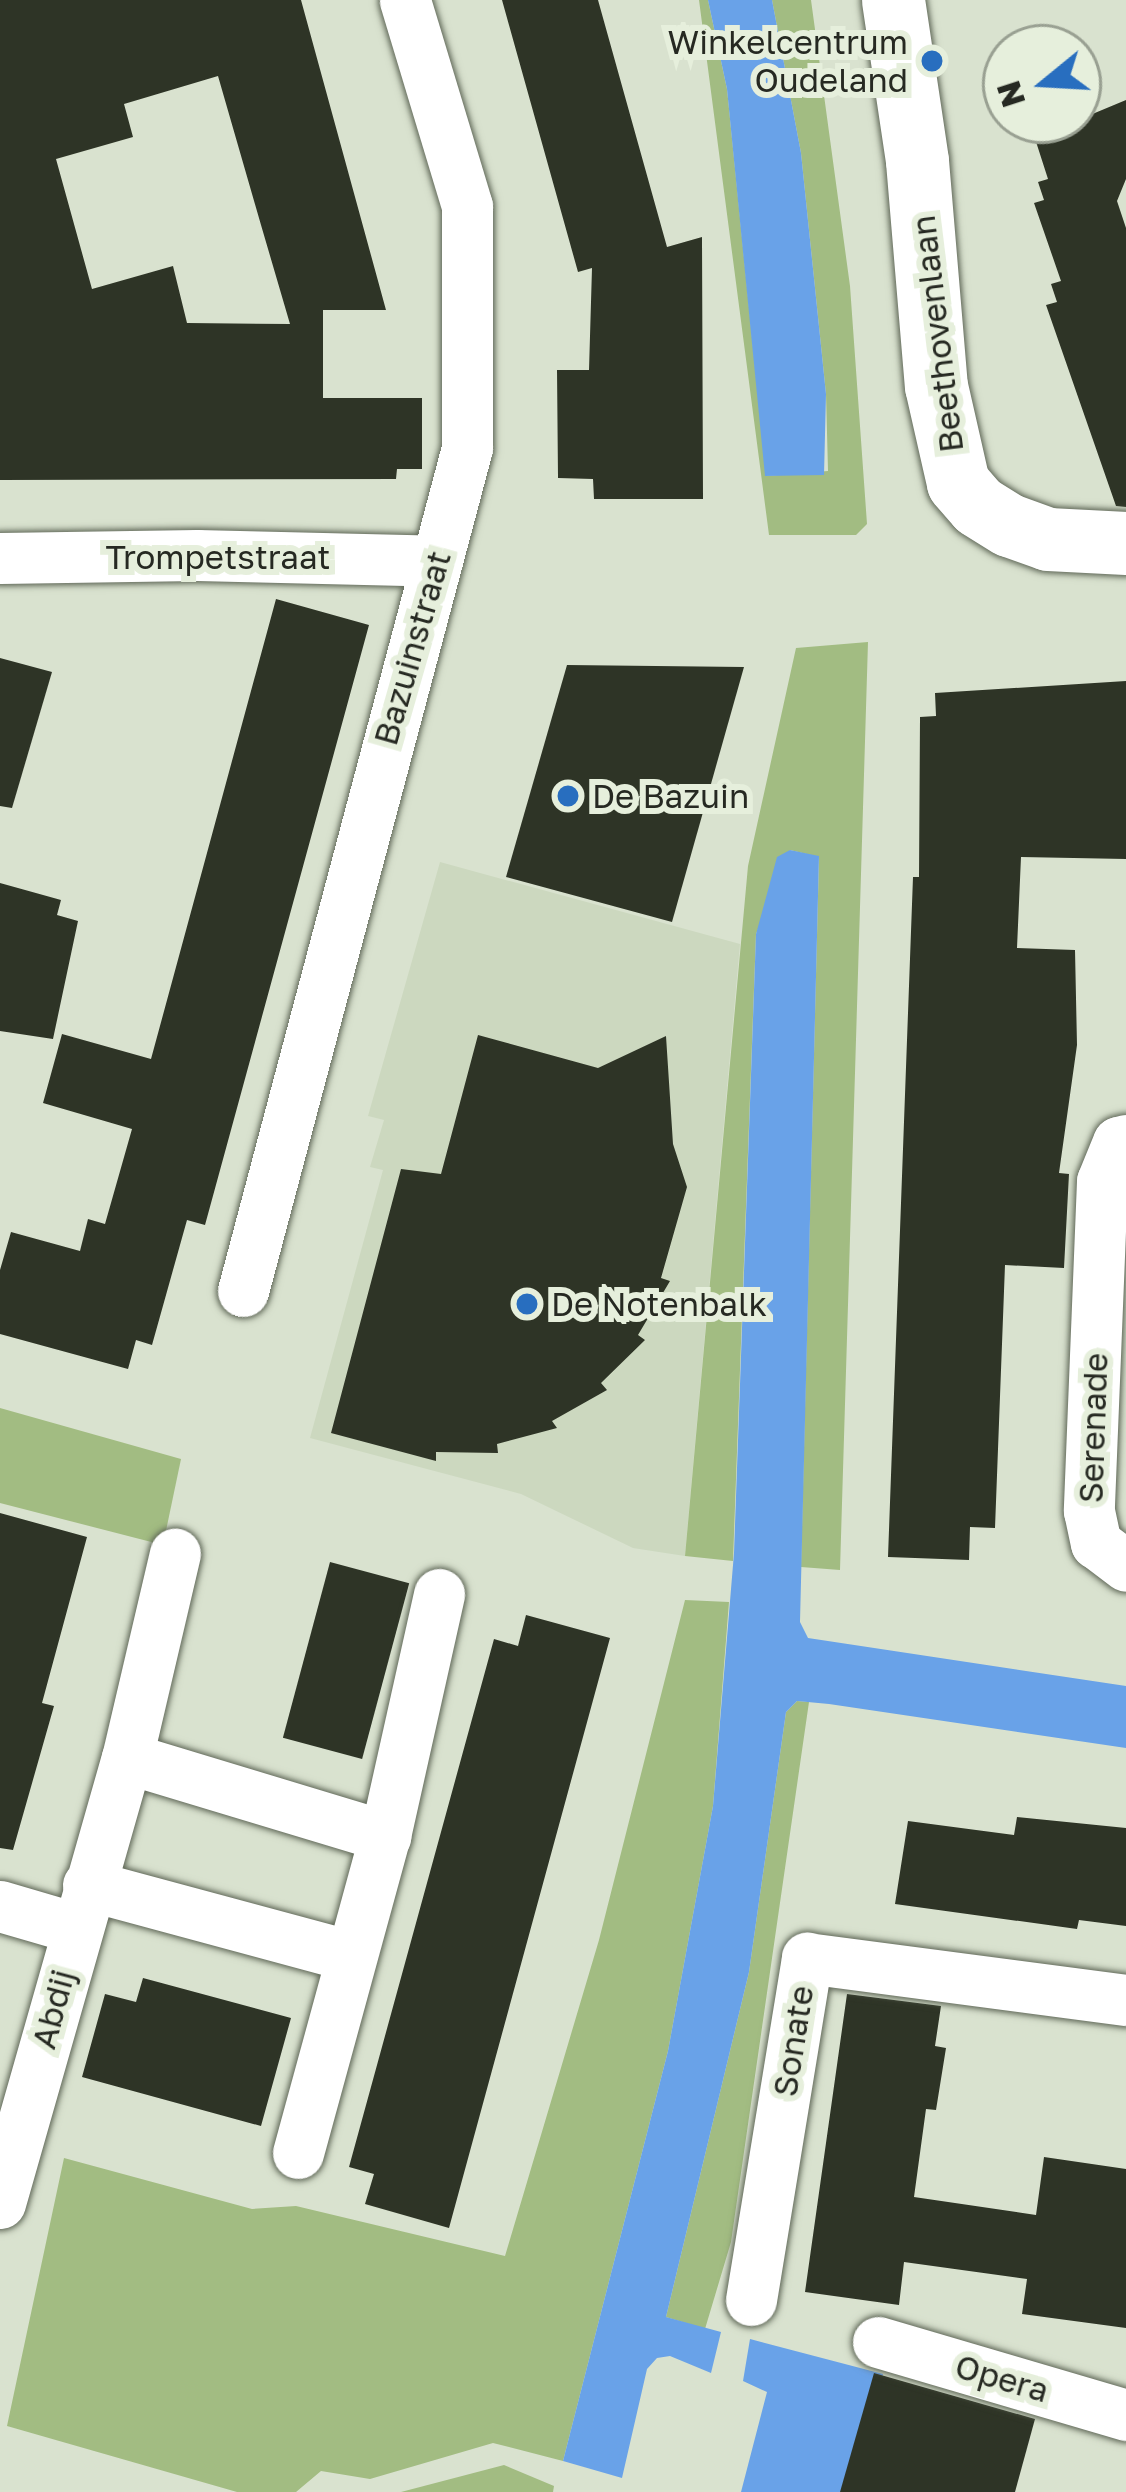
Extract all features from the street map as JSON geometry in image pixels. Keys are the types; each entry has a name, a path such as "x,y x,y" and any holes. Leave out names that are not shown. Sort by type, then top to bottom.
{"street":[{"name":"Bazuinstraat","path":"243,1291 466,448 467,206 405,0"},
{"name":"Beethovenlaan","path":"892,0 917,161 936,386 958,483 978,506 1009,526 1048,538 1126,543"},
{"name":"Trompetstraat","path":"0,557 437,561"},
{"name":"Serenade","path":"1126,1140 1118,1142 1102,1181 1089,1511 1096,1543 1126,1566"},
{"name":"Abdij","path":"0,2203 127,1758 175,1554"},
{"path":"298,2153 385,1836 440,1594"},
{"path":"127,1758 385,1836"},
{"path":"0,1906 82,1906 351,1956"},
{"name":"Sonate","path":"751,2300 807,1958 1126,2000"},
{"name":"Opera","path":"878,2342 1126,2415"}],"shaded area":[{"name":"De Notenbalk","path":"440,862 740,944 685,1556 633,1548 521,1494 310,1438 383,1170 370,1167 384,1120 368,1116"}],"green space":[{"path":"699,0 708,0 727,89 766,476 828,471 826,394 801,153 772,0 811,0 850,286 867,524 856,535 769,535"},
{"path":"868,642 840,1570 801,1567 819,857 790,850 756,934 733,1561 685,1556 748,866 796,648"},
{"path":"0,1408 181,1459 163,1545 0,1503"},
{"path":"685,1600 729,1602 713,1806 668,2051 563,2461 493,2443 370,2479 321,2471 296,2492 237,2492 7,2426 64,2158 252,2209 296,2206 505,2256 599,1940"},
{"path":"797,1701 809,1702 731,2242 705,2329 666,2317 749,1972 786,1712"},
{"path":"504,2465 554,2486 553,2492 401,2492"}],"water":[{"path":"708,0 772,0 801,153 826,394 824,475 765,476 727,89"},
{"path":"790,850 819,856 800,1622 808,1638 1126,1686 1126,1748 829,1704 797,1701 786,1712 749,1972 666,2317 721,2332 711,2373 670,2356 657,2358 647,2369 622,2478 563,2461 668,2051 713,1806 734,1553 756,934 777,857"},
{"path":"750,2339 883,2374 852,2492 741,2492 767,2392 743,2381"}],"building":[{"path":"0,0 301,0 386,310 323,310 323,398 422,398 422,469 397,469 396,479 0,480","holes":["218,76 290,324 187,323 173,266 92,289 56,159 133,137 124,104"]},
{"path":"502,0 598,0 667,247 702,237 703,499 594,499 593,479 558,478 557,370 589,370 592,268 578,272"},
{"path":"1126,100 1126,179 1117,201 1126,228 1126,507 1116,506 1046,305 1057,302 1051,284 1061,281 1034,203 1044,200 1038,182 1048,179 1037,144 1102,144 1102,110"},
{"path":"276,599 369,625 205,1225 187,1220 152,1345 136,1340 128,1369 0,1334 0,1270 11,1232 80,1251 88,1219 105,1224 132,1129 43,1103 62,1034 151,1059"},
{"path":"0,658 52,672 12,808 0,806"},
{"path":"567,665 744,667 672,922 506,877"},
{"path":"1126,681 1126,859 1021,857 1017,948 1075,950 1077,1045 1059,1173 1069,1174 1064,1268 1005,1265 995,1528 970,1527 969,1560 888,1557 913,877 919,877 920,717 936,716 935,693"},
{"path":"0,883 61,900 57,915 78,921 53,1039 0,1031"},
{"path":"478,1035 598,1068 666,1036 673,1144 687,1187 661,1278 670,1281 638,1335 645,1340 601,1383 607,1390 552,1421 557,1428 497,1444 498,1453 436,1452 436,1461 331,1433 401,1169 441,1174"},
{"path":"0,1513 87,1537 42,1703 54,1706 13,1850 0,1848"},
{"path":"330,1562 409,1583 362,1759 283,1738"},
{"path":"526,1615 610,1638 449,2228 365,2204 374,2174 349,2167 494,1639 518,1646"},
{"path":"1017,1817 1126,1828 1126,1926 1079,1920 1077,1929 895,1904 908,1821 1014,1835"},
{"path":"143,1978 291,2018 261,2126 82,2077 105,1994 136,2002"},
{"path":"847,1994 941,2006 935,2046 946,2048 936,2110 926,2109 914,2197 1036,2215 1044,2157 1126,2169 1126,2328 1022,2314 1027,2279 904,2262 899,2305 805,2292"},
{"path":"874,2373 1035,2419 1015,2492 840,2492"}],"place":[{"name":"Winkelcentrum Oudeland","path":"932,61"},
{"name":"De Bazuin","path":"568,796"},
{"name":"De Notenbalk","path":"527,1304"}]}
